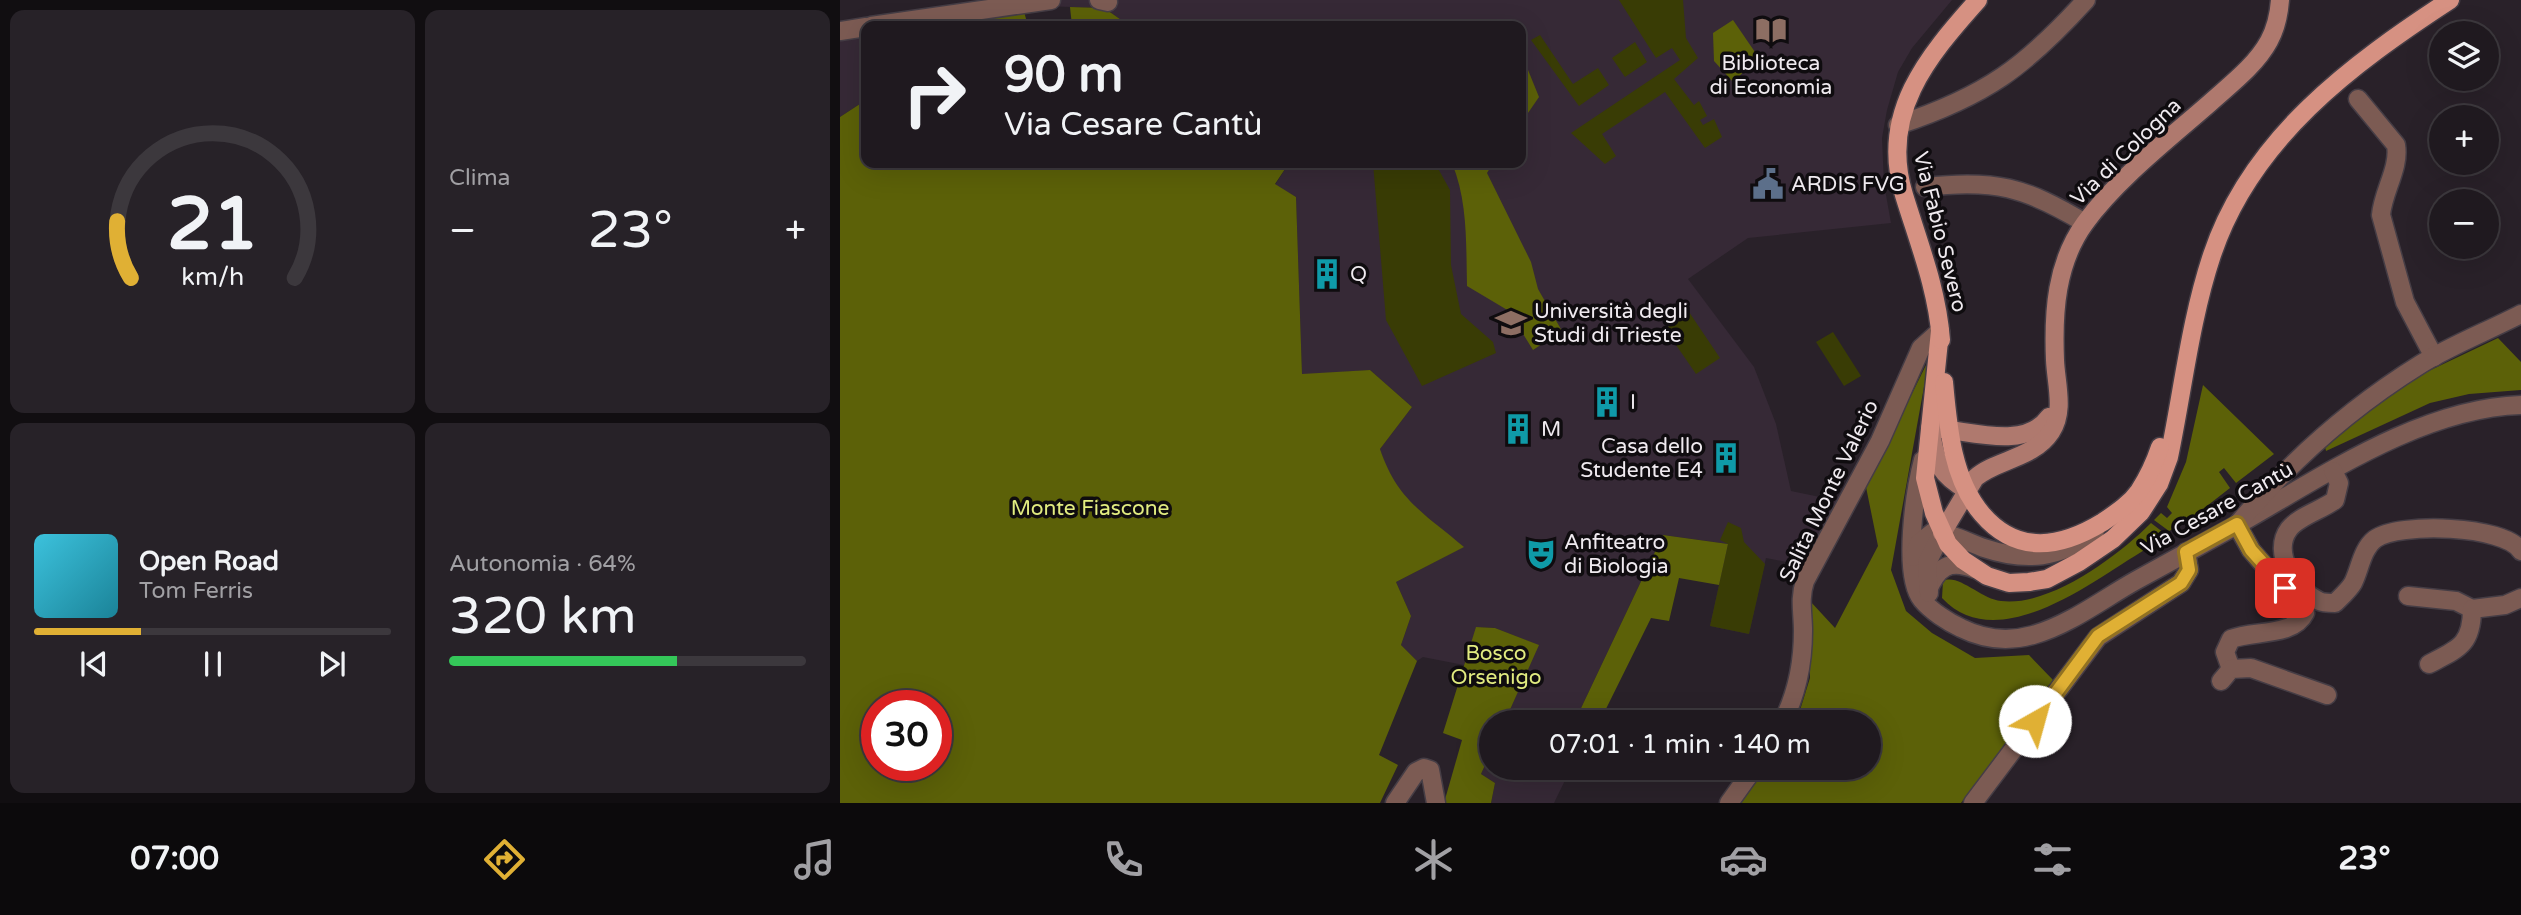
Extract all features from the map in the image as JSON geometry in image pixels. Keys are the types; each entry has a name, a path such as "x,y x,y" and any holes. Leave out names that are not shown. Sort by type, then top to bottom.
{"main road":[{"name":"Via Fabio Severo","path":"1978,0 1921,72 1898,125 1900,177 1929,267 1940,331 1939,428 1925,478 1941,533 1954,552 1975,569 2009,583 2038,581 2079,562 2113,539 2141,512 2159,484 2169,457 2196,312 2213,252 2249,178 2305,110 2331,86 2378,47 2450,0"},
{"name":"Via di Cologna","path":"1941,533 1982,472 2035,449 2051,433 2058,416 2059,402 2055,362 2056,297 2068,253 2085,223 2114,191 2244,73 2269,41 2278,18 2280,0"},
{"name":"Via Fabio Severo","path":"1968,491 1988,521 2027,542 2050,544 2076,538 2119,511 2138,492 2154,464 2182,389"},
{"path":"1968,491 1943,474 1937,464 1939,428 2017,436 2035,432 2059,402"}],"street":[{"path":"909,21 1051,0"},
{"path":"1898,125 1937,113 2019,68 2043,47 2086,0"},
{"path":"840,31 861,28"},
{"path":"2358,99 2396,145 2396,165 2382,200 2381,215 2405,302 2434,357"},
{"path":"1924,187 1955,184 2013,187 2040,196 2085,223"},
{"path":"2326,695 2251,668 2226,675 2225,652 2231,639 2246,633 2291,628 2305,613 2251,550 2237,524 2277,476 2314,441 2398,379 2434,357 2521,314"},
{"name":"Salita Monte Valerio","path":"1788,710 1800,678 1803,627 1800,604 1805,581 1880,441 1921,348 1940,331"},
{"name":"Via Cesare Cantù","path":"1939,428 1915,497 1912,561 1921,599 1951,623 1985,637 2010,639 2032,635 2056,626 2333,471 2444,418 2492,405 2521,405"},
{"path":"2333,471 2339,483 2335,500 2290,528 2283,547 2285,566 2298,583 2319,602 2335,603 2352,585 2374,540 2392,532 2460,530 2499,537 2518,546 2521,551"},
{"name":"Via Fabio Severo","path":"1941,533 2001,553 2048,556 2081,542 2119,511"},
{"path":"1912,561 1923,538 1933,532 1941,533 1927,563 1928,590 1940,615"},
{"path":"1972,803 2098,636 2181,583 2189,570 2186,552"},
{"path":"1928,590 1935,575 1944,566 1958,564 1975,569"},
{"path":"2408,596 2456,601 2472,609 2505,605 2521,598"},
{"path":"2429,664 2464,643 2470,633 2472,609"},
{"path":"1395,803 1416,772 1424,768 1430,770 1436,803"},
{"path":"1729,803 1745,780"}],"shaded area":[{"name":"Università degli Studi di Trieste","path":"1014,0 1952,0 1912,48 1898,72 1887,110 1882,138 1884,184 1891,223 1748,238 1688,279 1754,367 1776,424 1791,491 1844,502 1807,566 1766,558 1749,634 1710,626 1728,544 1663,535 1580,710 1510,710 1538,645 1495,628 1477,627 1464,665 1423,657 1417,661 1401,645 1411,616 1396,582 1463,547 1403,497 1389,476 1380,449 1412,407 1370,370 1302,375 1296,197 1275,185 1286,168 1526,168 1526,21 1123,21 1104,8 1041,6 910,21 862,21"},
{"path":"1619,0 1683,0 1686,38 1698,58 1674,79 1694,105 1699,101 1707,116 1700,120 1703,125 1714,119 1722,137 1705,148 1665,92 1602,134 1616,156 1605,164 1571,133 1680,60 1672,48 1656,58"},
{"name":"Università degli Studi di Trieste","path":"861,21 861,103 840,117 840,24"},
{"path":"1540,35 1573,84 1598,68 1609,85 1579,106 1531,40"},
{"path":"1635,42 1647,62 1625,77 1612,58"},
{"path":"1373,168 1438,168 1450,190 1451,265 1461,314 1493,342 1496,353 1422,386 1386,320"},
{"path":"1689,312 1720,358 1696,374 1665,329"},
{"path":"1833,332 1861,376 1844,386 1816,342"},
{"path":"1728,522 1741,528 1744,542 1765,564 1749,634 1710,626 1728,544 1720,540"},
{"path":"1490,780 1565,780 1554,803 1491,803 1495,783"}],"green space":[{"path":"1070,7 1104,8 1123,21 1071,21"},
{"path":"1023,8 1027,21 943,21"},
{"path":"1733,20 1757,55 1734,83 1714,61 1713,33"},
{"path":"1526,68 1528,70 1539,97 1526,116"},
{"name":"Monte Fiascone","path":"861,103 861,168 1286,168 1275,184 1296,197 1302,374 1370,370 1412,407 1380,449 1395,481 1413,504 1464,547 1396,582 1411,616 1401,645 1417,661 1379,755 1398,765 1380,803 840,803 840,117"},
{"path":"1454,168 1490,168 1487,173 1531,262 1538,289 1562,331 1533,350 1509,311 1467,286 1464,208"},
{"path":"2498,338 2521,362 2521,390 2469,394 2430,403 2326,451 2324,442 2367,409 2416,377"},
{"path":"1929,359 1891,570 1906,611 1932,633 1975,658 2029,655 2053,680 1961,803 1741,803 1755,780 1881,780 1881,710 1800,710 1810,678 1810,601 1835,628 1878,546 1866,487"},
{"path":"2203,385 2274,454 2236,483 2224,468 2219,472 2230,488 2185,523 2169,531 2154,520 2161,513 2167,518 2172,513 2167,507 2186,462"},
{"path":"2151,523 2164,533 2148,543 2146,549 2045,608 2017,617 1990,620 1965,614 1942,598 1943,581 1949,579 2001,601 2020,601 2040,596 2061,588 2102,564"},
{"name":"Bosco Orsenigo","path":"1663,535 1728,544 1719,585 1679,578 1669,621 1651,618 1605,710 1580,710"},
{"name":"Bosco Orsenigo","path":"1476,627 1495,628 1539,645 1510,710 1479,710 1479,780 1495,783 1491,803 1444,803 1462,740 1443,733"}],"place":[{"name":"Biblioteca di Economia","path":"1771,30"},
{"name":"ARDIS FVG","path":"1768,184"},
{"name":"Q","path":"1327,274"},
{"name":"Università degli Studi di Trieste","path":"1511,323"},
{"name":"I","path":"1607,402"},
{"name":"M","path":"1518,429"},
{"name":"Casa dello Studente E4","path":"1726,458"},
{"name":"Anfiteatro di Biologia","path":"1541,554"}],"route":[{"path":"2035,721 2098,636 2116,622 2181,583 2189,570 2186,552 2237,524 2251,550 2285,588"}]}
